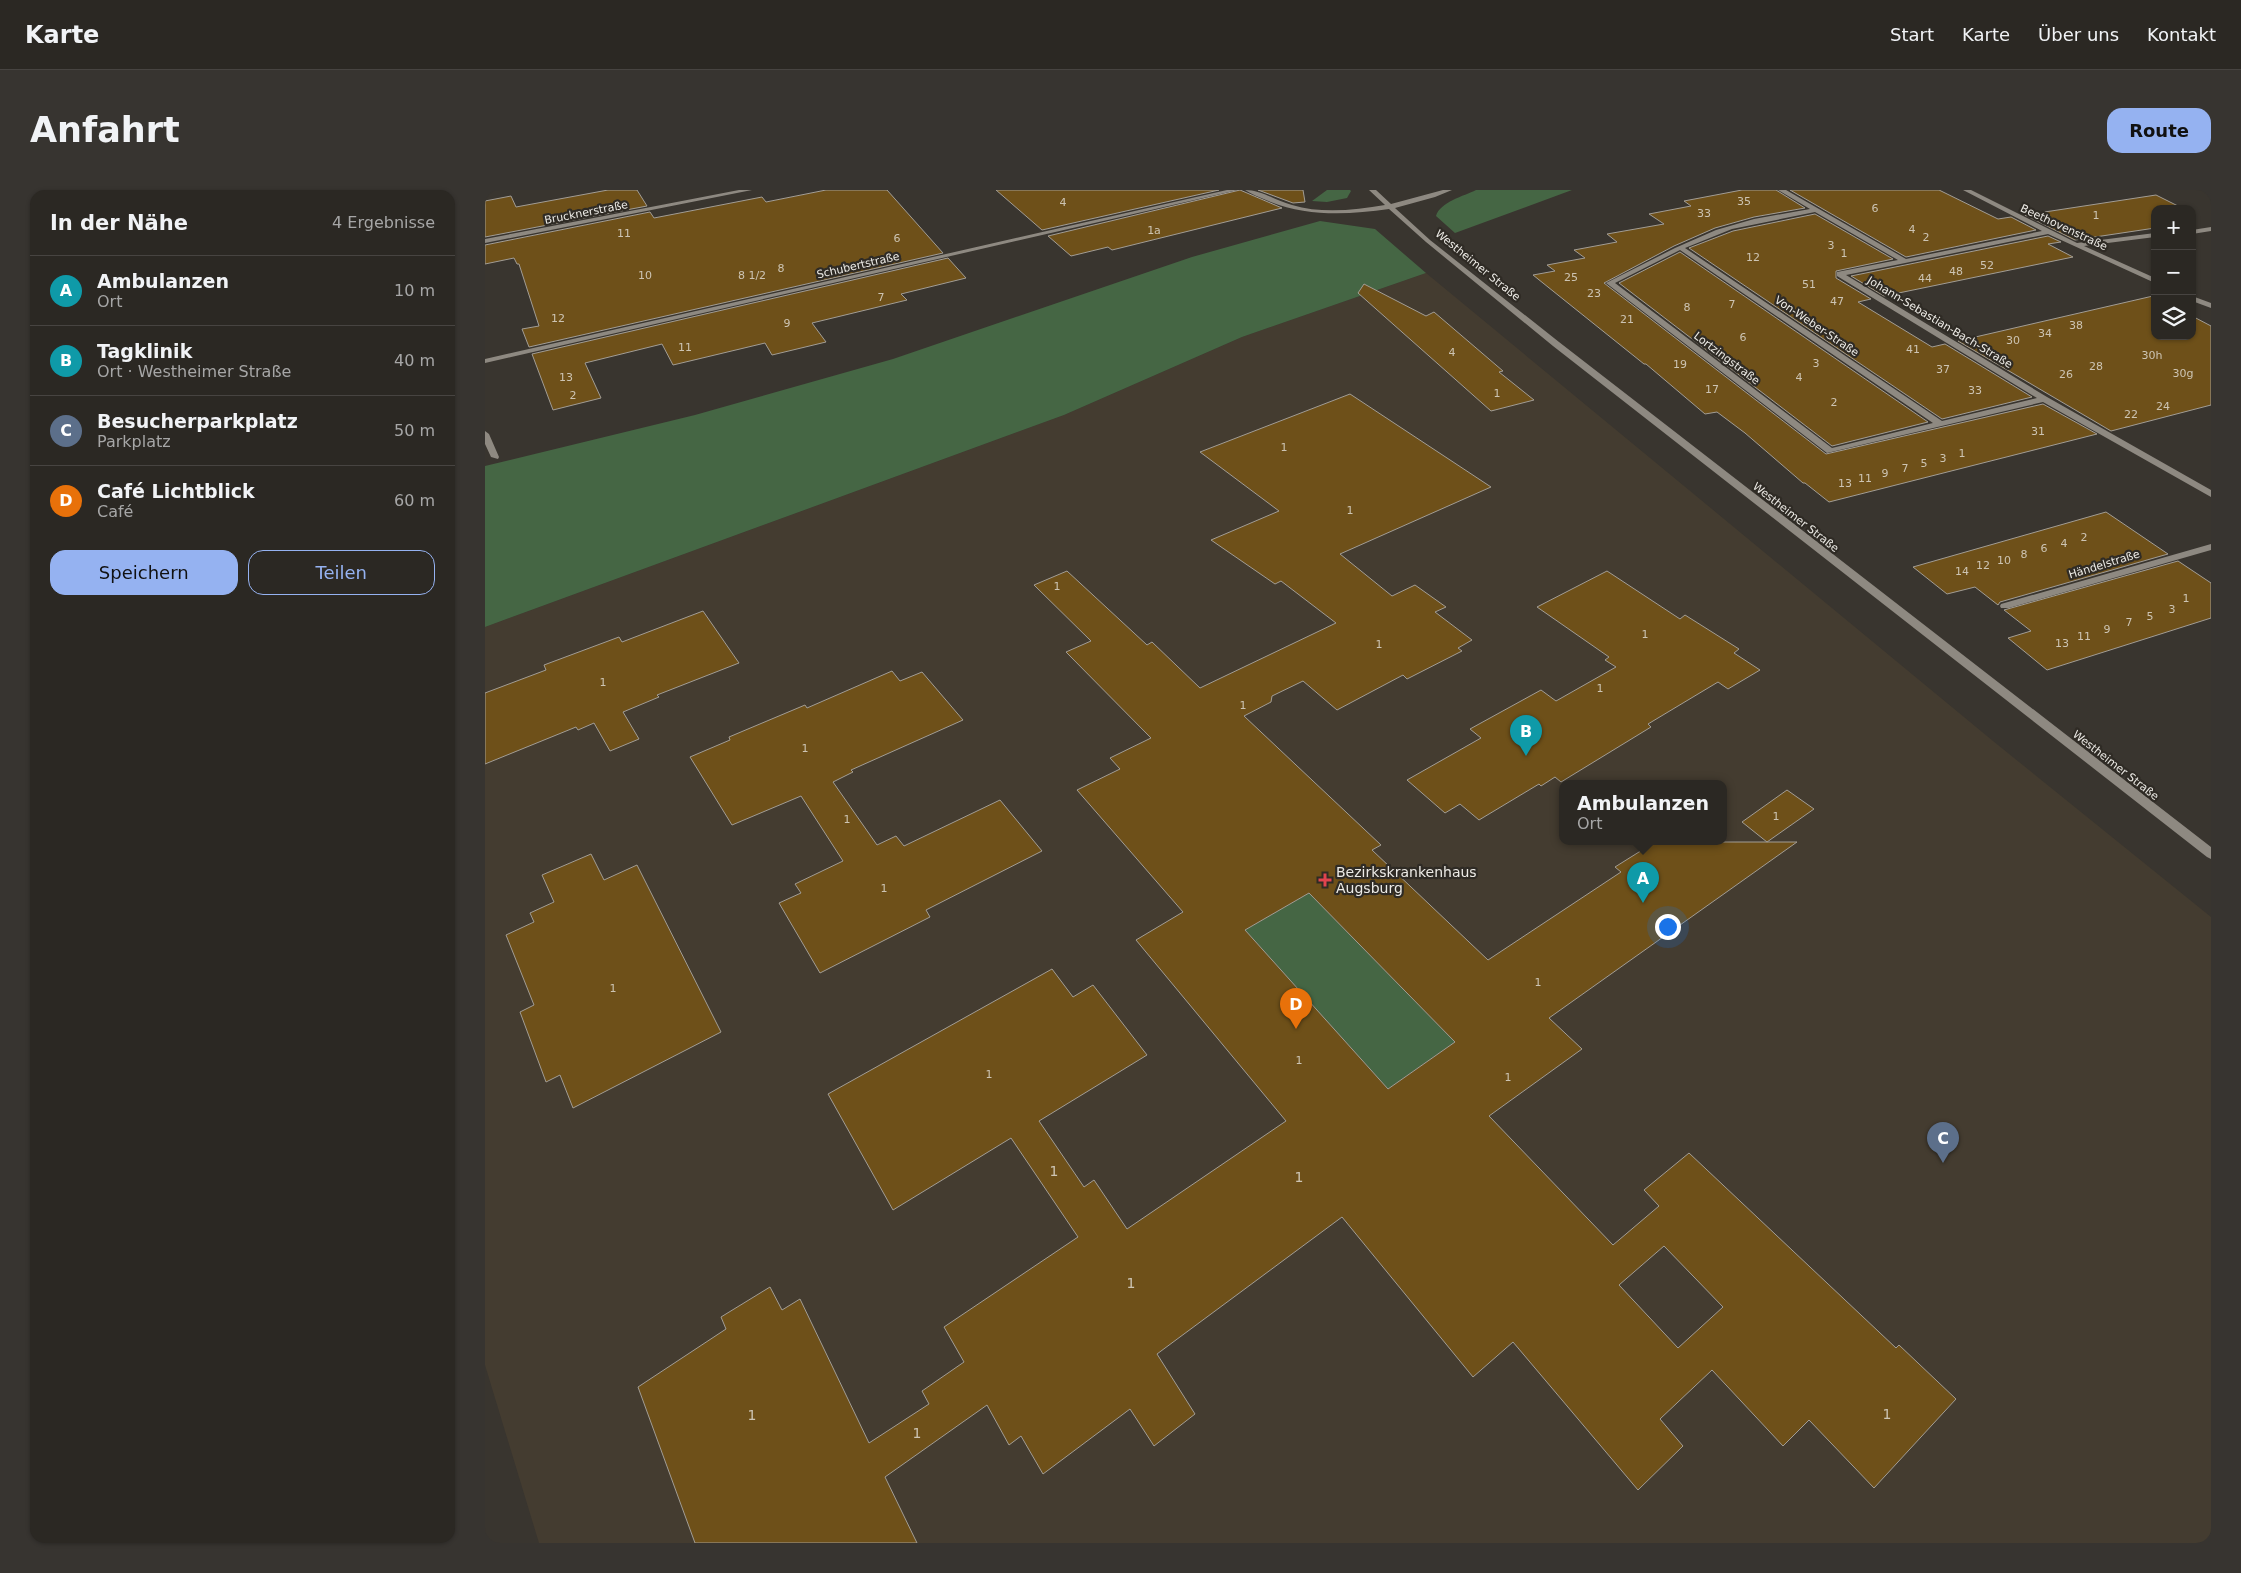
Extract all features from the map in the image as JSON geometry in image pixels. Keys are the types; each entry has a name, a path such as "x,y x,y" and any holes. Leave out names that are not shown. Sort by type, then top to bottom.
{"street":[{"name":"Brucknerstraße","path":"485,241 749,190"},
{"name":"Schubertstraße","path":"485,361 1235,190"},
{"path":"1248,190 1295,208 1325,211 1390,206 1432,197 1449,190"},
{"name":"Westheimer Straße","path":"1372,190 1428,241 1579,363 2209,851"},
{"path":"1781,190 1905,261"},
{"name":"Beethovenstraße","path":"1966,190 2073,245 2151,279"},
{"name":"Lortzingstraße","path":"1816,210 1734,226 1701,238 1610,284 1829,451 2044,399"},
{"path":"2196,231 2211,229"},
{"name":"Johann-Sebastian-Bach-Straße","path":"2047,232 1840,274 2044,399 2211,494"},
{"path":"2073,245 2151,235"},
{"name":"Von-Weber-Straße","path":"1681,248 1941,424"},
{"path":"2196,300 2211,306"},
{"path":"485,434 495,457"},
{"name":"Händelstraße","path":"2005,606 2211,547"}],"shaded area":[{"name":"Bezirkskrankenhaus Augsburg","path":"1426,273 1993,741 2211,917 2211,1543 539,1543 485,1365 485,627 1064,415 1242,337"}],"green space":[{"path":"1327,190 1351,191 1347,198 1327,202 1312,201"},
{"path":"1476,190 1572,190 1455,233 1436,216 1438,211 1447,203"},
{"path":"1320,221 1375,229 1426,273 1242,337 1064,415 485,627 485,466 695,415 893,359 1192,257"},
{"path":"1309,893 1455,1042 1388,1089 1245,930"}],"building":[{"path":"608,190 637,190 647,206 485,237 485,201 511,196 516,207"},
{"path":"826,190 887,190 943,253 529,347 522,329 539,326 519,264 517,264 514,258 485,264 485,245 650,212 654,218 762,197 766,202"},
{"path":"996,190 1219,190 1042,230"},
{"path":"1240,190 1282,208 1112,250 1108,247 1071,256 1048,236"},
{"path":"1258,190 1303,190 1305,202 1293,203"},
{"path":"1742,190 1776,190 1805,208 1754,217 1715,228 1674,246 1604,283 1826,454 2043,404 2097,434 1829,502 1717,412 1705,414 1646,364 1533,275 1555,271 1547,265 1585,258 1574,250 1617,242 1607,234 1664,224 1649,214 1691,206 1684,201"},
{"path":"1790,190 1939,190 1998,219 2011,217 2036,230 1906,257"},
{"path":"2156,195 2176,205 2151,205 2151,229 2075,240 2025,215"},
{"path":"1815,214 1893,259 1836,271 1836,278 1871,299 1858,302 1932,347 1945,344 2032,397 1942,419 1689,248 1733,231"},
{"path":"2048,236 2061,242 2048,244 2073,257 1884,296 1851,276"},
{"path":"1680,252 1928,422 1832,446 1619,283"},
{"path":"948,258 966,278 901,294 907,300 812,323 826,342 772,355 765,343 673,365 662,344 585,363 601,398 553,410 532,354"},
{"path":"1364,284 1426,316 1434,312 1503,371 1499,372 1534,400 1491,411 1358,293"},
{"path":"2151,296 2151,340 2196,340 2196,318 2211,326 2211,405 2111,431 1958,341"},
{"path":"1350,394 1491,487 1340,554 1392,596 1415,585 1446,607 1435,612 1472,640 1458,648 1462,651 1407,679 1403,675 1337,710 1303,681 1272,696 1271,702 1244,716 1381,845 1372,850 1488,960 1621,872 1615,867 1650,845 1727,845 1727,842 1797,842 1549,1018 1582,1049 1489,1116 1613,1245 1659,1206 1644,1190 1689,1153 1896,1348 1899,1345 1956,1399 1874,1488 1809,1420 1783,1446 1712,1370 1660,1419 1683,1446 1638,1490 1513,1342 1473,1377 1342,1217 1157,1354 1195,1414 1154,1446 1130,1409 1043,1474 1021,1436 1009,1445 987,1405 885,1477 917,1543 695,1543 638,1387 726,1329 721,1317 770,1287 782,1310 800,1299 869,1443 929,1404 922,1391 964,1362 944,1327 1078,1237 1011,1138 893,1210 828,1094 1052,969 1073,997 1093,985 1147,1055 1039,1121 1084,1187 1094,1180 1127,1229 1286,1121 1136,940 1183,912 1077,790 1120,769 1110,758 1151,738 1066,652 1091,641 1034,585 1067,571 1147,645 1152,642 1200,688 1336,623 1281,581 1275,584 1211,540 1279,511 1200,452","holes":["1309,893 1455,1042 1388,1089 1245,930","1664,1246 1723,1307 1678,1348 1619,1285"]},
{"path":"2106,512 2168,554 2000,602 1998,605 1975,587 1947,594 1913,567"},
{"path":"2178,561 2211,583 2211,618 2047,670 2008,638 2031,631 2004,610"},
{"path":"1607,571 1680,619 1685,615 1739,649 1734,653 1760,670 1728,689 1718,682 1648,724 1651,727 1564,780 1559,780 1555,777 1541,786 1539,784 1479,820 1460,804 1445,813 1407,780 1481,738 1470,729 1541,690 1556,701 1616,667 1605,660 1609,657 1537,607"},
{"path":"703,611 739,663 657,695 659,697 623,712 639,739 610,751 594,723 578,730 576,727 485,764 485,693 546,670 544,665 619,637 622,642"},
{"path":"892,671 900,681 922,672 963,720 851,770 853,772 833,782 877,845 896,836 904,846 1000,800 1042,851 926,910 930,917 820,973 779,903 801,893 795,884 843,861 801,796 732,825 690,757 730,740 729,737 805,705 807,708"},
{"path":"1787,790 1814,809 1767,842 1742,822"},
{"path":"591,854 604,880 637,865 721,1032 573,1108 560,1075 546,1082 520,1012 534,1005 506,935 534,922 530,913 554,902 542,875"}],"place":[{"name":"Tagklinik","path":"1526,756"},
{"name":"Bezirkskrankenhaus Augsburg","path":"1325,880"},
{"name":"Ambulanzen","path":"1643,903"},
{"name":"Café Lichtblick","path":"1296,1029"},
{"name":"Besucherparkplatz","path":"1943,1163"}]}
